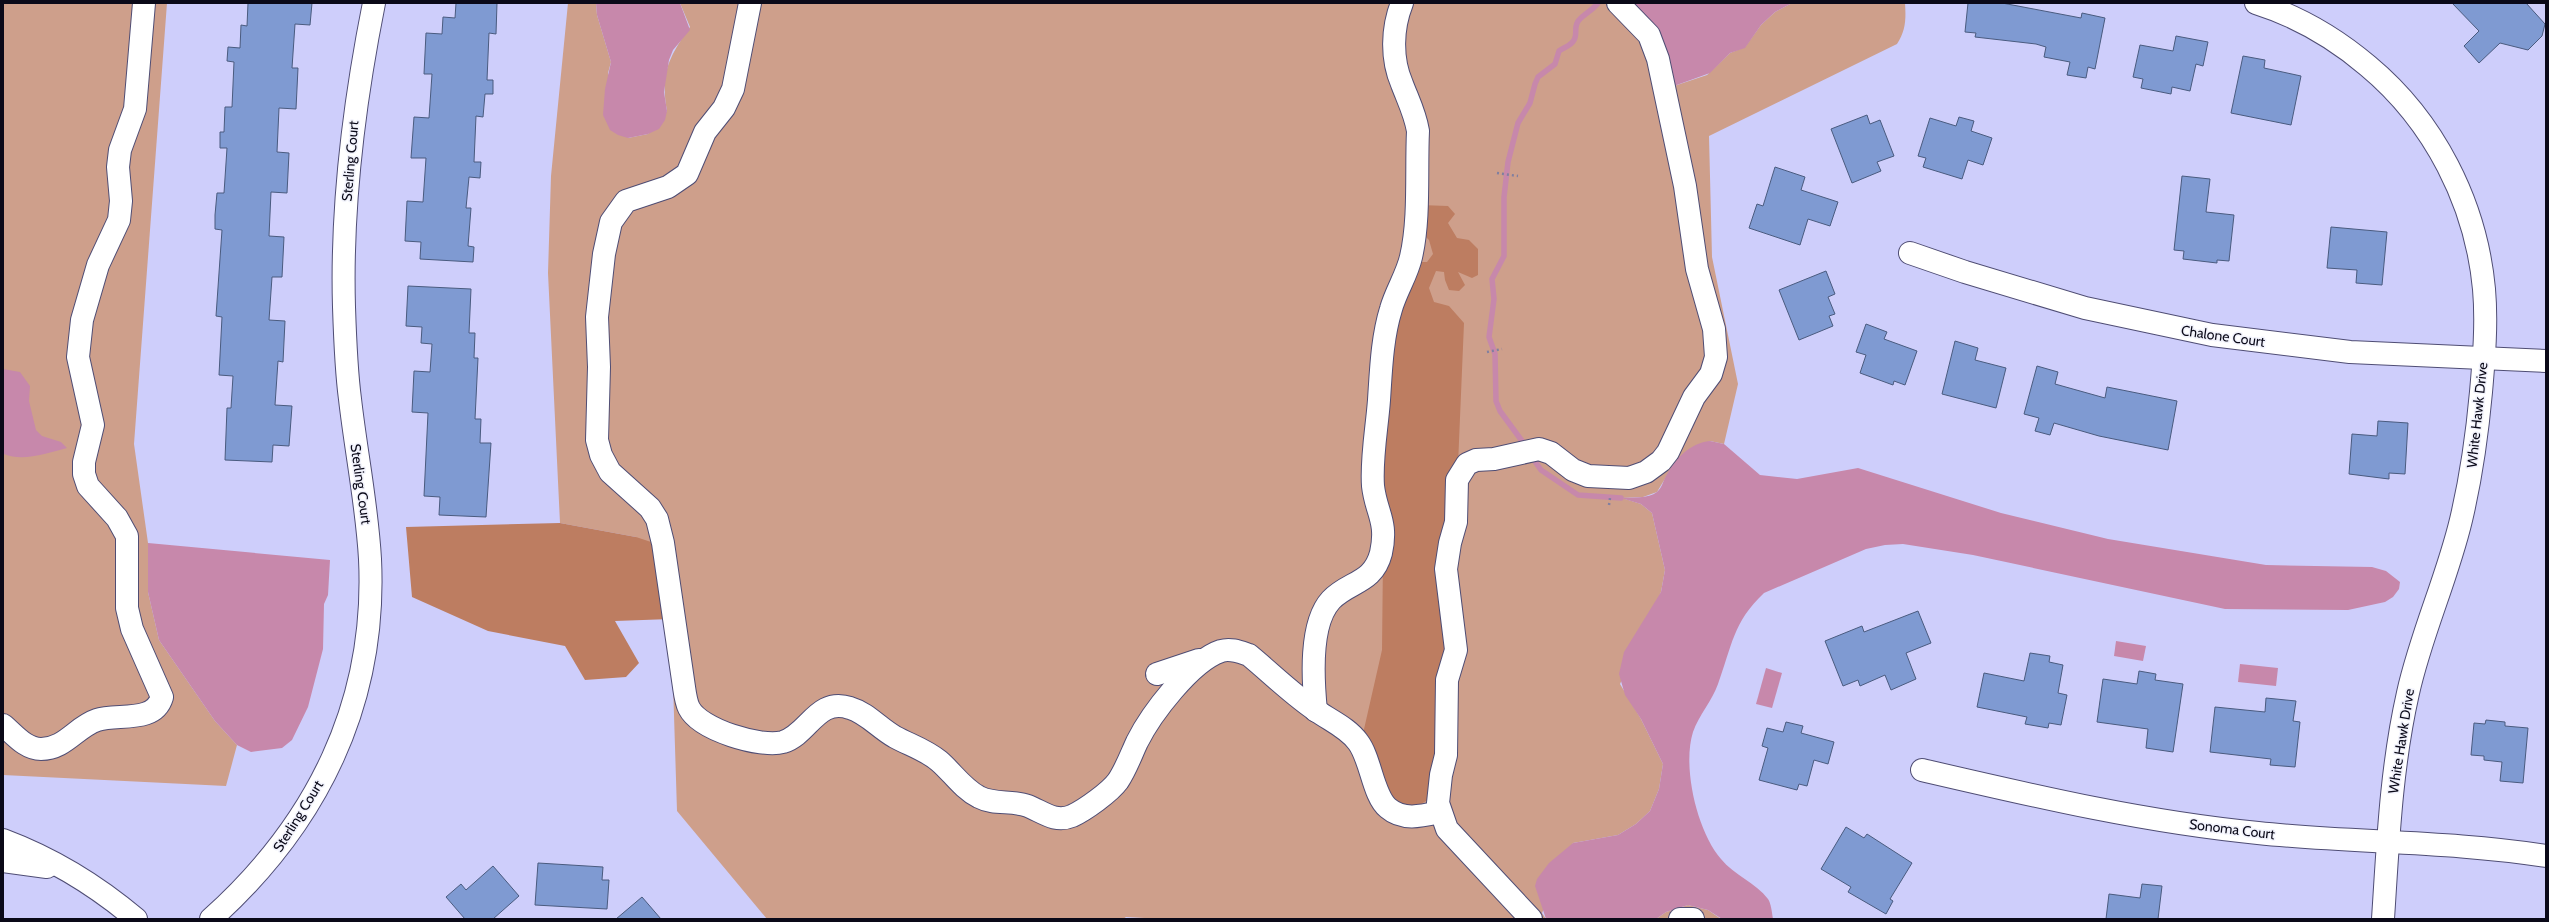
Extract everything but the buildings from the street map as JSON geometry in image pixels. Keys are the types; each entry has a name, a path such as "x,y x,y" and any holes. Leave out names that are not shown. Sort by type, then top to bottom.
{"street":[{"path":"3,725 29,746 39,749 50,749 60,745 97,720 132,717 155,709 162,697 132,629 127,608 127,536 117,518 88,486 84,474 84,462 93,425 78,357 82,320 98,265 120,220 121,201 118,167 120,150 134,109 144,3"},
{"name":"Sterling Court","path":"211,919 261,871 287,838 312,799 339,744 355,697 364,658 371,600 370,557 349,397 344,306 346,208 352,133 374,3"},
{"path":"750,3 733,89 724,108 704,132 687,174 668,187 626,201 611,222 604,254 597,316 599,367 597,440 603,459 610,472 654,513 663,543 689,708 703,723 716,731 758,741 778,743 800,732 822,710 836,706 849,707 860,712 896,737 926,751 980,798 994,802 1018,803 1050,817 1072,816 1106,793 1117,782 1141,736 1166,700 1190,672 1210,656"},
{"path":"1316,711 1314,661 1318,632 1324,612 1339,594 1366,578 1373,570 1380,554 1384,531 1382,517 1373,487 1383,347 1392,307 1411,258 1414,239 1417,138 1415,115 1397,70 1394,49 1395,30 1402,3"},
{"path":"1531,919 1447,829 1440,812 1438,792 1447,741 1445,707 1447,680 1457,641 1449,597 1446,569 1450,543 1456,522 1457,480 1467,464 1476,460 1494,459 1539,449 1551,453 1573,470 1588,476 1620,479 1642,474 1658,464 1668,452 1694,397 1715,366 1714,328 1697,269 1685,186 1658,59 1649,35 1618,3"},
{"name":"White Hawk Drive","path":"2256,3 2314,28 2346,48 2404,100 2434,141 2460,190 2478,249 2485,305 2484,360 2477,432 2461,521 2450,559 2421,642 2399,734 2388,843 2384,919"},
{"name":"Chalone Court","path":"1910,253 1965,272 2085,308 2175,329 2317,349 2484,360 2546,361"},
{"path":"1157,674 1223,651 1238,651 1249,655 1316,711 1346,730 1358,740 1366,755 1379,793 1387,807 1402,816 1420,816 1440,812"},
{"name":"Sonoma Court","path":"1922,770 2087,808 2185,824 2258,833 2388,843 2467,846 2546,856"},
{"path":"3,840 24,848 70,873 100,891 136,919"},
{"path":"3,861 42,866 70,873"},
{"path":"1680,919 1693,919"}],"path":[{"path":"1497,173 1518,176"},
{"path":"1487,352 1502,349"}],"shaded area":[{"path":"3,3 167,3 134,444 148,543 148,592 159,640 215,721 237,745 226,786 3,775"},
{"path":"568,3 596,3 597,15 611,62 608,73 628,138 648,134 667,111 665,86 668,66 677,47 690,27 680,3 1627,3 1674,86 1707,75 1730,53 1745,47 1761,25 1775,12 1792,3 1905,3 1905,24 1897,44 1709,136 1712,257 1738,384 1724,444 1710,441 1675,462 1657,492 1643,497 1622,498 1641,504 1652,513 1665,570 1661,592 1620,684 1641,719 1663,764 1659,789 1650,811 1636,824 1618,835 1573,843 1542,913 1546,919 1163,919 1126,917 1123,919 767,919 677,811 671,619 636,537 560,523 548,273 551,176"},
{"path":"596,3 680,3 690,30 673,50 669,60 664,92 667,111 665,120 659,129 648,134 628,138 618,135 610,130 603,115 605,89 611,62 597,15"},
{"path":"1627,3 1792,3 1775,12 1761,25 1745,48 1730,53 1710,73 1674,86"},
{"path":"1420,205 1448,206 1455,214 1448,223 1457,238 1469,240 1478,249 1478,275 1472,278 1458,272 1465,285 1459,291 1449,290 1444,272 1436,271 1429,288 1434,302 1449,306 1464,323 1451,631 1442,755 1431,798 1416,807 1389,803 1362,738 1382,650 1383,558 1379,485 1385,373 1414,262 1427,262 1433,254 1429,240 1419,230"},
{"path":"3,369 20,372 30,386 29,401 36,430 42,436 61,442 67,448 27,457 4,454"},
{"path":"1710,441 1724,444 1760,475 1797,479 1858,468 2001,513 2108,539 2266,565 2372,567 2386,571 2400,582 2399,589 2393,597 2385,602 2348,610 2225,609 1973,555 1903,544 1885,545 1866,549 1764,593 1746,614 1740,625 1715,690 1693,732 1689,763 1691,780 1694,798 1705,832 1712,847 1726,865 1757,888 1768,899 1771,906 1773,919 1722,919 1708,910 1688,905 1666,912 1656,919 1546,919 1535,886 1537,879 1549,863 1573,843 1618,835 1636,824 1650,811 1659,789 1663,764 1641,719 1625,695 1619,674 1624,652 1661,592 1665,570 1652,513 1641,504 1621,498 1645,497 1657,492 1674,463 1684,452 1703,442"},
{"path":"560,523 636,537 660,545 671,619 615,621 639,663 626,677 585,680 565,646 488,631 412,597 406,527"},
{"path":"148,543 330,560 328,595 324,604 323,649 308,707 292,740 282,748 251,752 237,745 215,721 159,640 148,592"},
{"path":"2116,641 2146,646 2143,661 2114,656"},
{"path":"2240,664 2278,668 2276,686 2238,682"},
{"path":"1766,668 1782,673 1772,708 1756,704"},
{"path":"1688,905 1708,910 1721,919 1656,919 1666,912"}],"waterway":[{"path":"1522,441 1500,411 1496,401 1495,354 1489,337 1494,299 1492,279 1504,256 1504,197 1508,162 1518,123 1530,103 1538,77 1555,64 1559,51 1573,42 1576,35 1577,22 1598,3"},
{"path":"1534,460 1541,470 1578,495 1621,498"}]}
